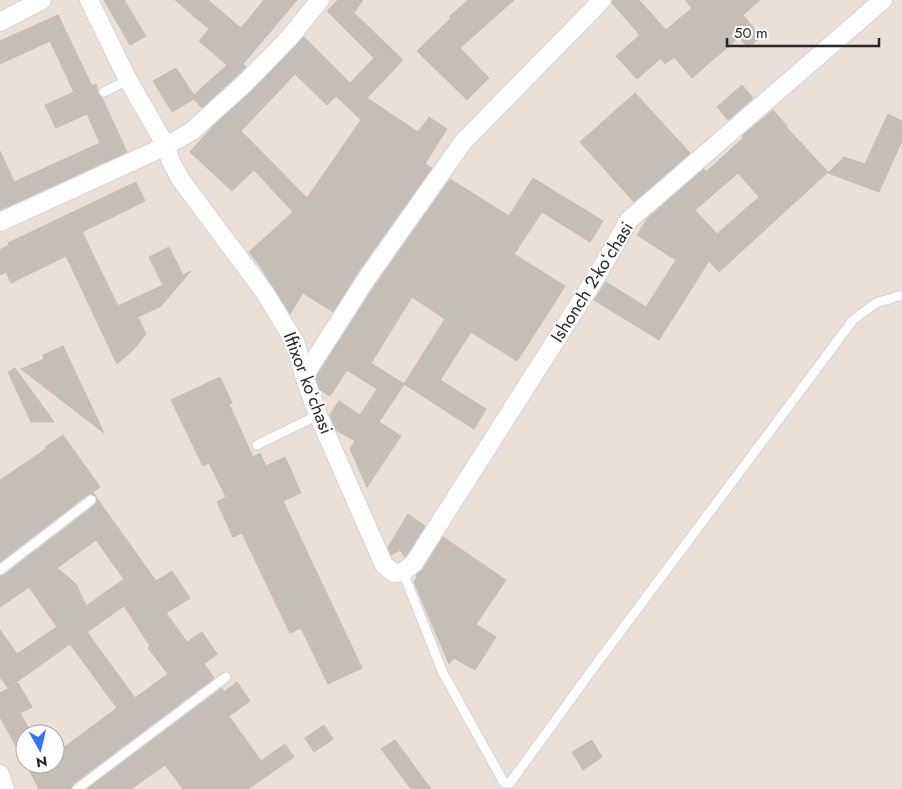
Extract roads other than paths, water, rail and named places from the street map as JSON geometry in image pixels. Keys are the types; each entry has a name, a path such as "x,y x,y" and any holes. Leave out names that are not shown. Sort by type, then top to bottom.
{"street":[{"path":"0,22 42,0"},
{"name":"Iftixor koʻchasi","path":"89,0 128,80 166,146 171,162 181,180 265,293 296,344 304,376 318,415 384,565 394,573 403,572"},
{"path":"0,222 166,146 192,131 244,84 289,38 320,0"},
{"path":"304,376 367,278 463,142 602,0"},
{"name":"Ishonch 2-koʻchasi","path":"403,572 414,563 598,274 630,220 883,0"},
{"path":"0,774 5,789"}],"lane":[{"path":"104,92 128,80"},
{"path":"403,572 443,673 504,783 510,784 600,659 853,320 876,304 902,294"},
{"path":"257,445 318,415"},
{"path":"0,570 91,500"},
{"path":"77,789 226,677"}]}
